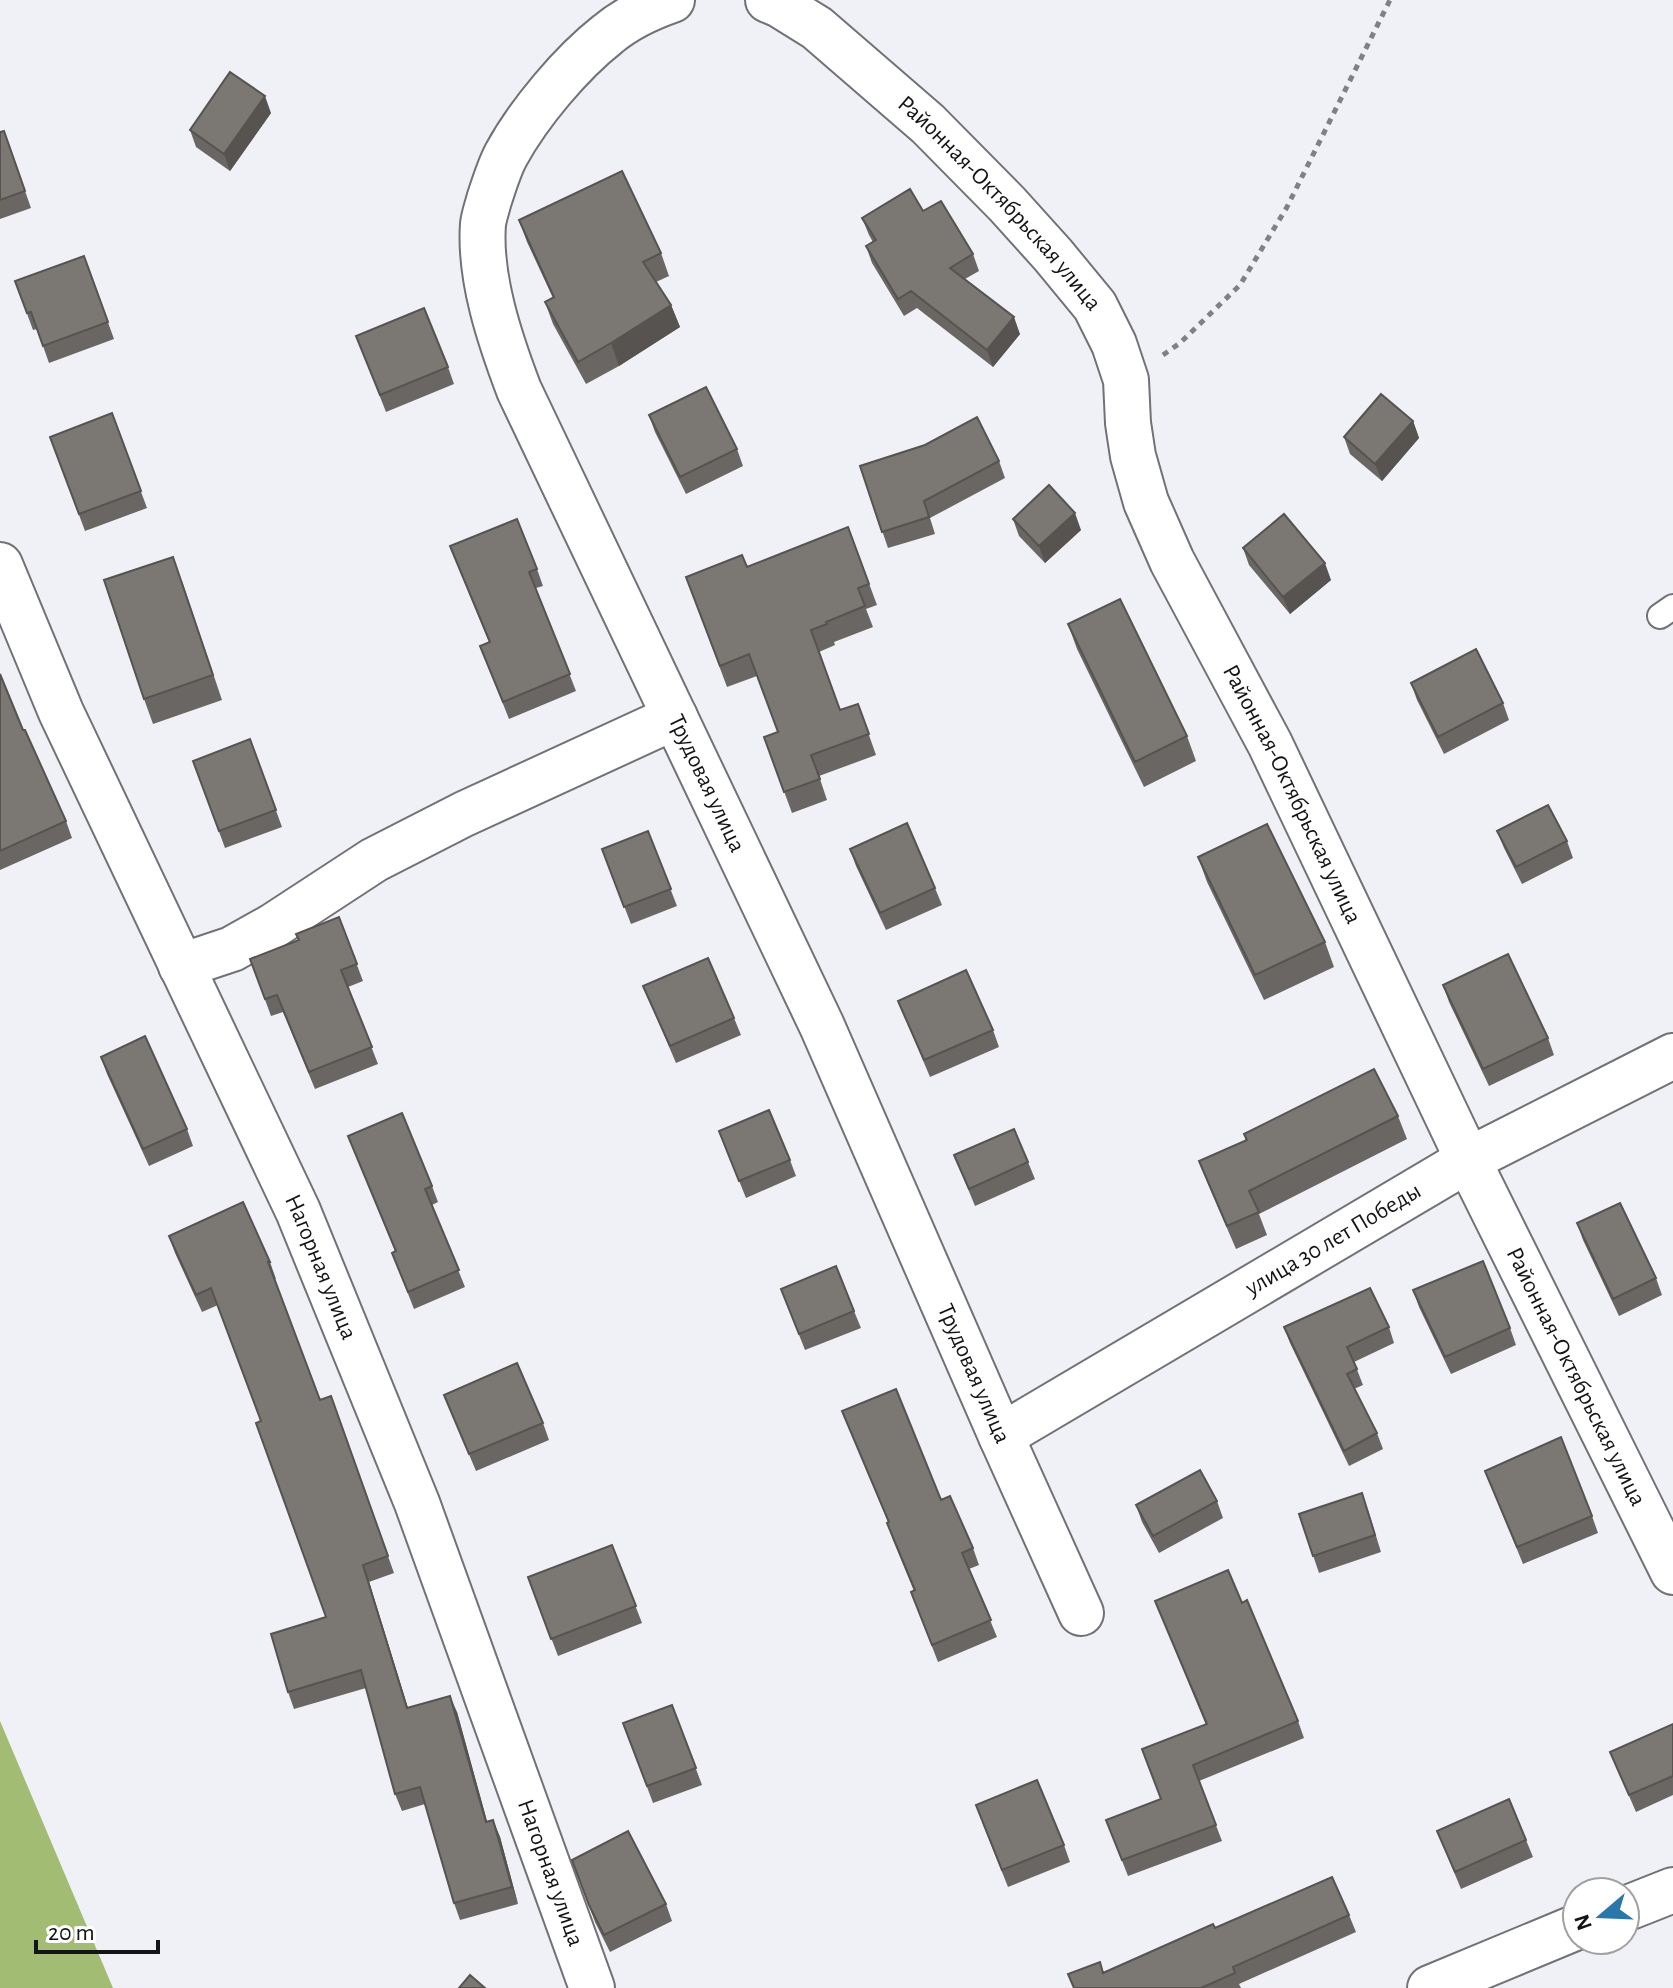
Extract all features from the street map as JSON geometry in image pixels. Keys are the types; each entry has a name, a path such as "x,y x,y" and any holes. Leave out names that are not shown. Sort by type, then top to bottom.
{"street":[{"name":"Трудовая улица","path":"672,0 645,9 609,32 583,56 554,88 505,156 483,221 488,283 500,339 519,390 822,1026 1081,1613"},
{"name":"Районная-Октябрьская улица","path":"768,0 817,28 928,124 1007,204 1095,306 1114,344 1126,380 1133,456 1146,502 1172,561 1270,744 1468,1160 1673,1572"},
{"name":"Нагорная улица","path":"0,565 61,712 298,1211 412,1488 592,1988"},
{"path":"181,966 232,949 374,860 464,814 675,717"},
{"name":"улица 30 лет Победы","path":"1001,1436 1468,1160 1673,1056"},
{"path":"1641,1903 1673,1890"},
{"path":"1430,1988 1561,1934"}],"path":[{"path":"1126,380 1180,343 1240,285 1287,207 1390,0"}],"green space":[{"path":"0,1721 113,1988 0,1988"}],"building":[{"path":"230,72 265,96 224,154 190,130"},
{"path":"4,131 25,191 0,200 0,132"},
{"path":"622,171 661,253 643,262 671,305 578,362 545,302 554,297 519,220"},
{"path":"910,189 923,211 941,201 973,254 950,268 1014,317 987,350 911,291 898,299 866,246 876,240 862,218"},
{"path":"84,256 108,322 43,346 31,312 27,313 15,281"},
{"path":"424,308 448,367 380,395 356,336"},
{"path":"706,387 737,449 680,477 649,415"},
{"path":"1381,394 1413,421 1375,464 1344,437"},
{"path":"112,413 141,491 79,514 50,437"},
{"path":"977,417 999,461 924,501 929,517 882,532 860,466 925,445"},
{"path":"1049,485 1075,513 1039,546 1013,519"},
{"path":"1284,514 1325,563 1283,597 1243,548"},
{"path":"517,519 537,569 529,572 570,674 503,702 480,646 490,642 450,546"},
{"path":"848,527 869,584 858,588 865,606 811,630 840,710 858,704 869,734 811,755 820,779 784,792 764,737 778,732 749,654 720,666 686,577 742,555 747,567"},
{"path":"173,557 213,675 144,699 104,580"},
{"path":"1120,599 1187,736 1135,762 1068,624"},
{"path":"1476,649 1503,703 1438,737 1411,683"},
{"path":"0,674 66,821 0,851"},
{"path":"250,739 276,810 219,831 193,761"},
{"path":"1548,805 1567,841 1516,867 1497,831"},
{"path":"907,823 935,888 880,913 850,849"},
{"path":"1267,824 1325,942 1255,975 1198,857"},
{"path":"648,831 671,889 624,907 602,849"},
{"path":"339,917 357,964 341,970 372,1047 309,1072 277,995 265,999 250,959 299,940 296,934"},
{"path":"1508,954 1548,1038 1483,1069 1443,985"},
{"path":"708,958 734,1018 670,1046 643,986"},
{"path":"966,970 993,1030 924,1060 898,1001"},
{"path":"145,1036 187,1129 143,1149 101,1057"},
{"path":"1374,1069 1398,1116 1249,1191 1259,1212 1227,1226 1199,1161 1247,1140 1244,1134"},
{"path":"769,1110 790,1160 739,1181 719,1131"},
{"path":"402,1113 432,1186 425,1189 459,1270 408,1292 392,1253 396,1251 348,1136"},
{"path":"1014,1129 1028,1162 969,1189 954,1155"},
{"path":"243,1202 270,1262 320,1400 331,1396 388,1556 363,1565 407,1708 450,1696 486,1822 493,1820 512,1887 454,1903 420,1787 395,1794 361,1670 288,1692 271,1634 326,1617 256,1423 261,1421 211,1288 196,1295 169,1236"},
{"path":"1620,1203 1656,1278 1613,1299 1577,1223"},
{"path":"1483,1261 1510,1328 1445,1357 1413,1290"},
{"path":"836,1266 854,1311 799,1334 781,1289"},
{"path":"1370,1288 1389,1327 1347,1347 1357,1369 1347,1374 1377,1433 1344,1451 1284,1327"},
{"path":"517,1363 543,1423 469,1454 444,1395"},
{"path":"896,1389 941,1500 950,1496 973,1548 962,1553 991,1620 932,1645 889,1522 842,1411"},
{"path":"1561,1437 1592,1516 1517,1547 1485,1471"},
{"path":"1200,1470 1217,1501 1153,1536 1136,1505"},
{"path":"1362,1493 1375,1535 1313,1556 1299,1514"},
{"path":"612,1545 636,1606 551,1639 528,1577"},
{"path":"1228,1570 1242,1603 1247,1600 1298,1721 1193,1765 1216,1825 1122,1860 1106,1820 1161,1799 1142,1749 1207,1724 1155,1601"},
{"path":"672,1705 696,1768 647,1786 623,1723"},
{"path":"1673,1724 1673,1776 1629,1795 1610,1752"},
{"path":"1037,1780 1064,1845 1002,1870 976,1805"},
{"path":"1509,1799 1526,1840 1455,1872 1437,1831"},
{"path":"628,1831 666,1904 604,1935 572,1860"},
{"path":"1332,1877 1349,1915 1233,1967 1235,1973 1201,1988 1074,1988 1068,1974 1100,1962 1103,1973 1213,1924 1215,1928"},
{"path":"470,1975 485,1988 459,1988"}]}
